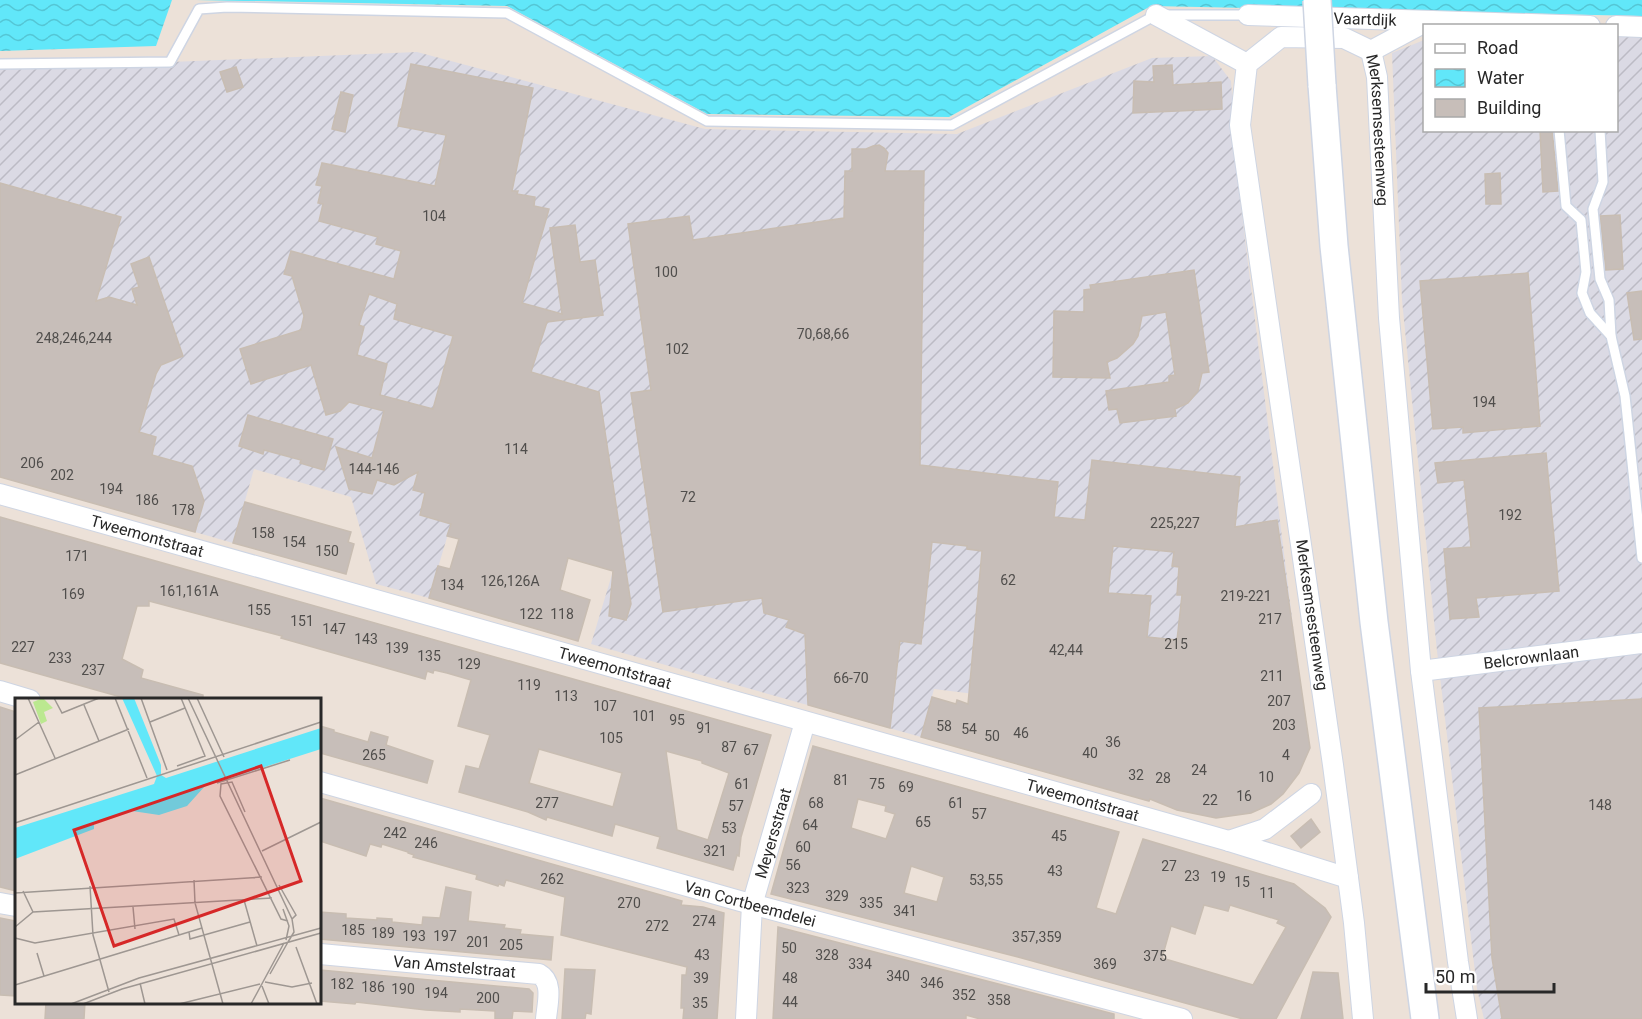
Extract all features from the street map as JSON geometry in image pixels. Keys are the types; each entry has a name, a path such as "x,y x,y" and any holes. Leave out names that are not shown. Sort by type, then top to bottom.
{"main road":[{"path":"1317,0 1334,246 1374,622 1425,1016"}],"street":[{"path":"1156,15 1247,64"},
{"name":"Vaartdijk","path":"1248,15 1525,24"},
{"path":"1371,51 1428,21"},
{"path":"1618,26 1642,27"},
{"name":"Merksemsesteenweg","path":"1364,1019 1348,878 1240,125 1247,64 1281,37 1344,38 1371,51 1377,77 1389,318 1421,671 1467,1019"},
{"name":"Tweemontstraat","path":"0,494 1229,841 1348,878"},
{"name":"Belcrownlaan","path":"1421,671 1642,643"},
{"path":"0,691 26,698"},
{"name":"Meyersstraat","path":"746,1019 752,904 805,722"},
{"name":"Van Cortbeemdelei","path":"321,782 1143,1014 1182,1019"},
{"path":"1229,841 1265,829 1311,794"},
{"path":"0,903 15,906"},
{"name":"Van Amstelstraat","path":"321,954 539,974 545,977 548,984 546,1019"}],"lane":[{"path":"0,64 170,62 199,9 227,7 507,13 707,121 952,125 1156,15 1248,15"},
{"path":"1559,132 1566,206 1581,220 1586,272 1582,293 1590,313 1611,336"},
{"path":"1600,132 1603,182 1593,209 1600,279 1609,300 1611,336 1625,396 1642,558"}],"shaded area":[{"path":"1642,27 1642,1019 1484,1019 1477,989 1437,651 1402,300 1392,53 1423,40 1423,132 1618,132 1618,28"},
{"path":"417,52 705,129 957,134 1152,58 1212,56 1231,81 1238,183 1296,650 1007,698 934,689 921,737 591,644 613,571 451,524 429,598 376,584 351,497 254,469 233,543 195,532 204,501 192,466 0,412 0,69"}],"water":[{"path":"0,0 172,0 156,46 0,51"},
{"path":"196,0 1642,0 1642,16 1151,6 949,117 707,114 507,6"}],"building":[{"path":"411,64 533,88 512,191 535,197 534,206 549,209 522,303 562,314 550,228 575,225 580,262 595,260 603,315 547,322 531,372 599,392 631,604 626,620 609,616 613,571 568,558 560,590 590,600 578,641 429,598 438,566 450,569 459,539 447,536 451,524 420,515 425,493 413,490 418,472 394,485 377,480 372,494 349,489 336,447 372,458 384,411 349,402 340,411 326,415 311,365 251,384 240,349 301,330 304,316 292,276 284,274 291,251 394,279 401,251 376,244 378,237 319,221 323,204 318,203 322,186 316,185 322,163 435,186 446,135 398,126","holes":["369,294 397,304 394,319 453,336 433,409 380,395 387,364 357,355 364,327 359,325"]},
{"path":"1172,65 1173,85 1221,82 1222,109 1133,113 1134,81 1154,82 1153,66"},
{"path":"236,67 243,87 227,92 220,72"},
{"path":"341,92 353,95 345,132 332,129"},
{"path":"1540,132 1552,132 1558,191 1543,192"},
{"path":"879,145 888,153 885,171 924,171 920,465 1058,482 1054,517 1085,520 1092,460 1240,477 1235,527 1277,520 1310,748 1299,773 1283,794 1271,804 1251,813 1216,818 1177,810 1150,799 1149,801 921,737 932,697 956,704 957,700 968,704 982,551 967,549 967,546 932,542 921,644 900,641 890,728 808,705 805,634 786,627 789,620 764,613 762,598 663,612 631,393 651,390 628,224 689,216 693,240 844,218 845,171 852,171 852,149 866,149","holes":["1113,546 1174,552 1172,566 1179,567 1177,595 1182,595 1177,640 1147,637 1151,596 1108,593"]},
{"path":"1500,173 1501,204 1486,204 1485,174"},
{"path":"0,183 121,217 96,301 109,297 137,305 132,289 139,287 131,264 149,257 183,356 161,365 156,374 139,432 156,437 152,455 192,466 204,501 195,532 0,477"},
{"path":"1620,215 1623,269 1606,270 1600,216"},
{"path":"1194,270 1209,372 1202,373 1198,391 1188,403 1175,409 1176,416 1120,423 1117,409 1109,410 1106,391 1169,382 1169,376 1175,375 1166,312 1142,316 1138,336 1133,344 1117,358 1107,362 1110,378 1053,377 1054,311 1084,312 1084,290 1091,289 1090,285"},
{"path":"1528,273 1540,426 1463,433 1463,427 1433,429 1420,281"},
{"path":"1642,291 1642,339 1634,340 1627,293"},
{"path":"248,415 333,439 324,470 300,463 301,460 264,450 263,454 239,446"},
{"path":"1546,453 1559,591 1476,598 1479,617 1450,619 1444,549 1471,547 1464,480 1438,483 1435,463"},
{"path":"245,502 351,532 348,542 354,544 346,574 233,543"},
{"path":"0,517 771,735 741,837 739,856 737,855 733,870 657,848 660,837 615,824 612,836 547,817 546,820 528,812 459,792 466,766 479,769 490,735 458,726 471,680 447,673 427,671 425,679 281,638 282,636 149,601 149,606 137,606 122,659 143,670 141,678 203,695 203,698 124,698 0,663","holes":["539,749 622,773 613,807 529,783","666,751 702,761 702,763 729,773 708,840 677,830"]},
{"path":"1642,699 1642,1019 1502,1019 1492,958 1479,708"},
{"path":"0,707 15,712 15,891 0,887"},
{"path":"321,726 368,742 371,732 388,737 386,745 433,761 427,783 321,753"},
{"path":"813,746 1119,832 1096,908 1116,914 1143,839 1294,884 1325,908 1331,917 1276,1019 1243,1019 1018,957 771,894","holes":["858,799 886,806 885,811 895,814 886,839 851,828","911,866 944,877 937,902 904,893","1204,905 1228,911 1230,905 1279,920 1277,923 1286,927 1253,985 1162,958 1171,926 1195,934"]},
{"path":"321,798 682,901 681,905 703,907 724,913 717,1019 683,1019 682,975 686,975 687,967 561,935 565,897 506,880 504,886 499,884 498,886 476,879 477,875 413,857 414,855 408,852 382,844 381,847 370,844 366,856 321,841"},
{"path":"1311,819 1320,832 1301,848 1291,836"},
{"path":"446,887 471,892 468,921 505,925 504,928 521,930 520,934 553,937 551,960 321,939 321,912 346,914 346,918 392,919 392,922 422,925 423,917 440,918"},
{"path":"0,918 15,921 15,996 0,995"},
{"path":"778,927 1114,1014 1114,1019 980,1019 966,1015 966,1019 773,1019"},
{"path":"565,969 595,970 591,1014 586,1013 585,1019 562,1019"},
{"path":"321,970 529,989 533,993 532,1012 513,1011 512,1019 495,1019 495,1011 460,1009 460,1012 356,1002 355,1004 321,1001"},
{"path":"1313,972 1338,973 1343,1019 1301,1019"},
{"path":"46,1004 85,1004 84,1019 45,1019"}]}
